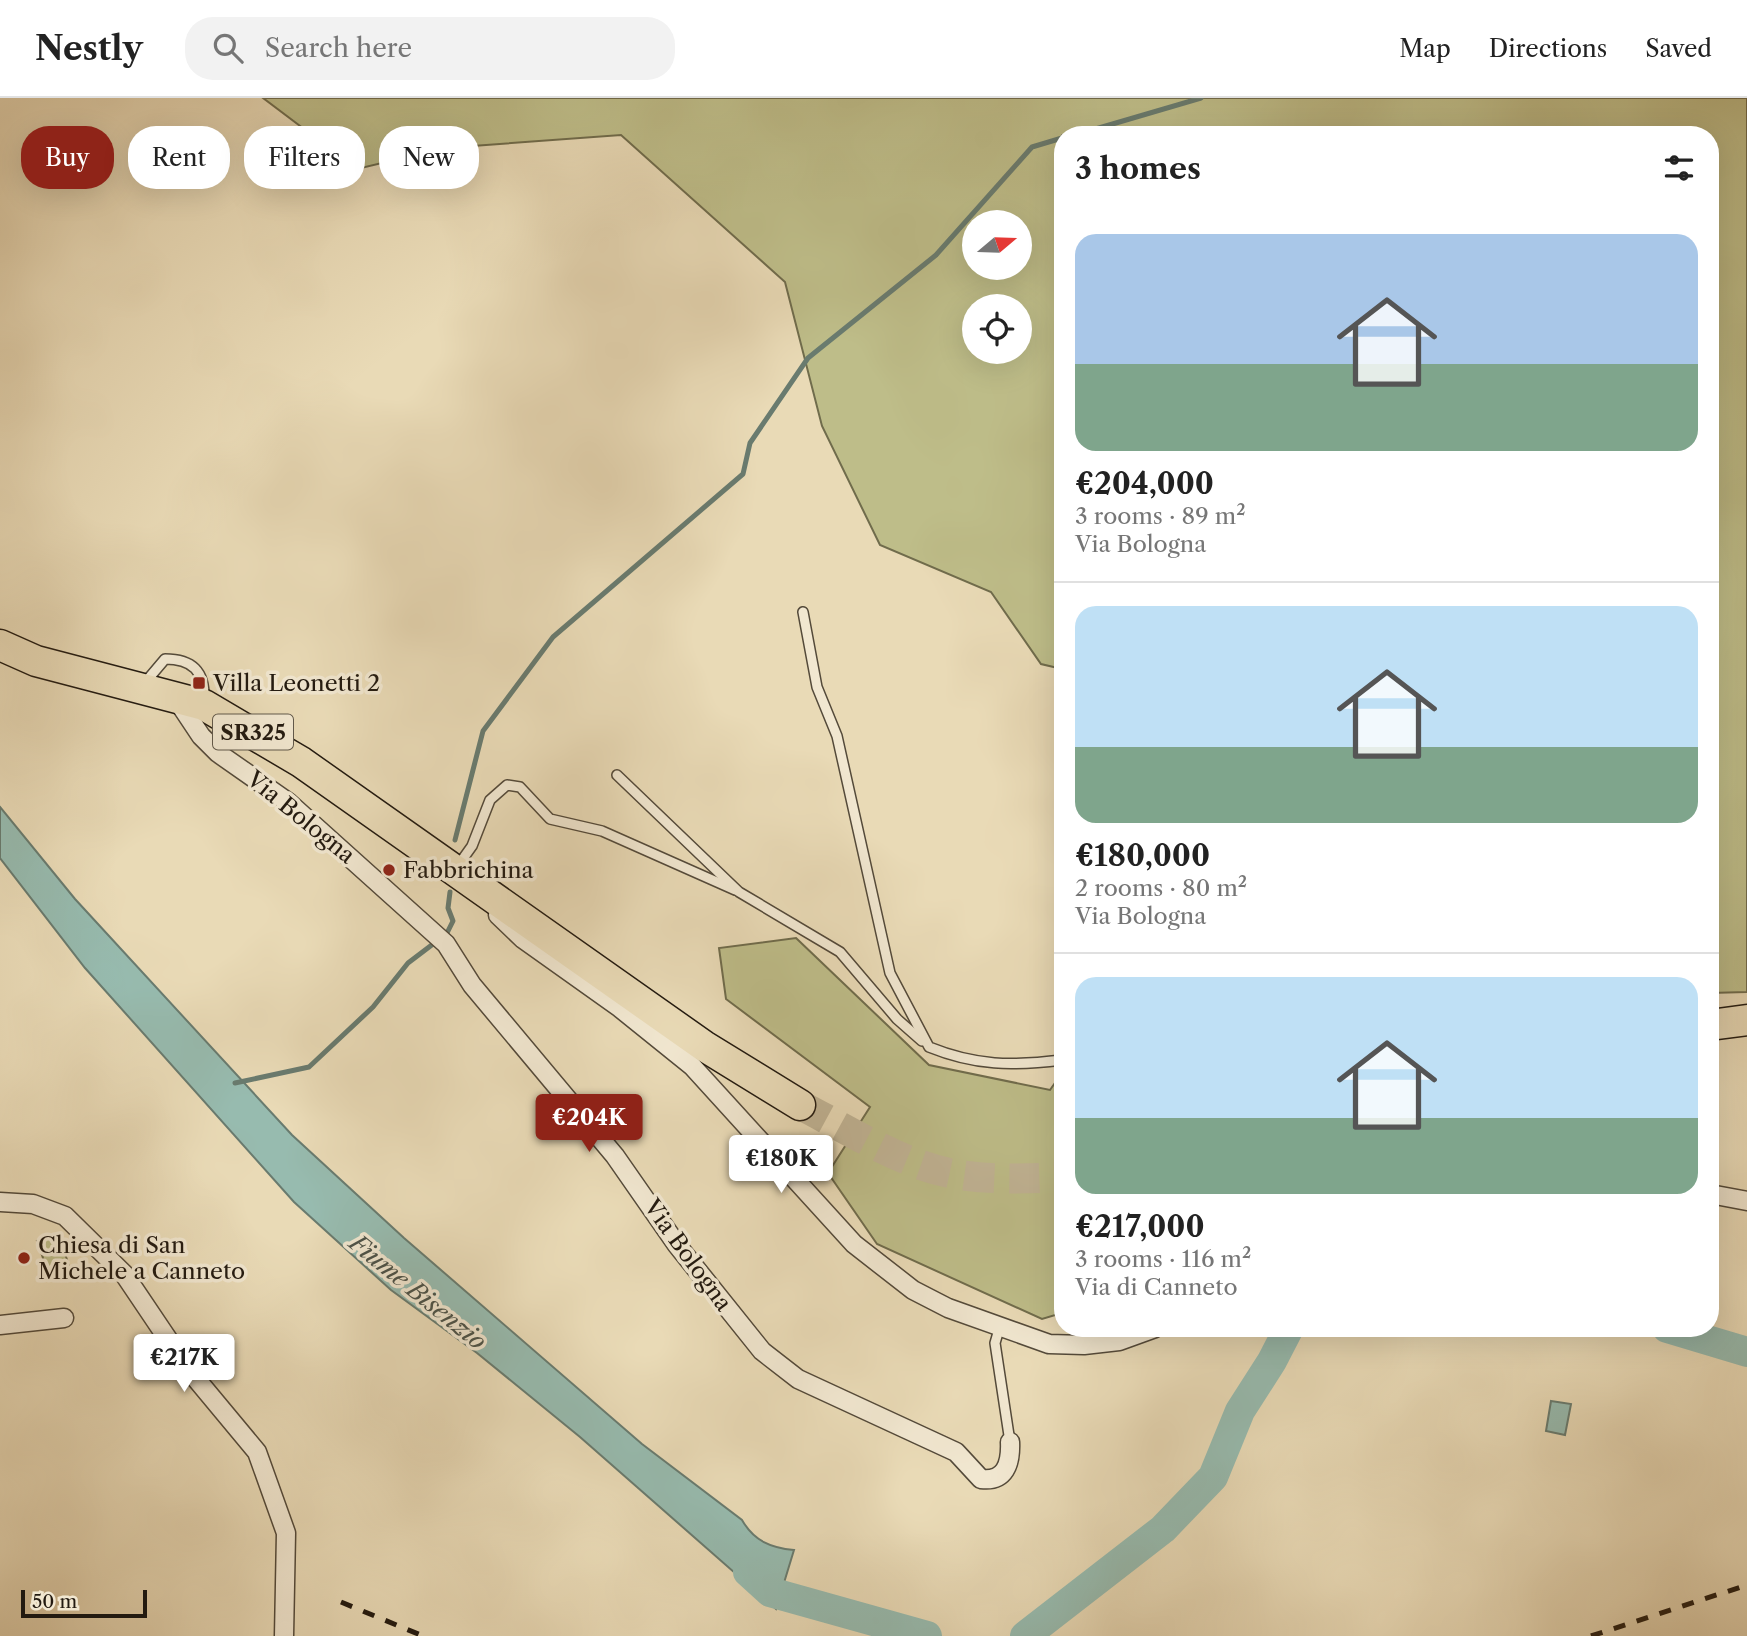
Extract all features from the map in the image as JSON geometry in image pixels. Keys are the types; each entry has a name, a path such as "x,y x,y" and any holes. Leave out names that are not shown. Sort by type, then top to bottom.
{"main road":[{"name":"Via Bologna","path":"0,645 36,661 204,705 301,762 704,1046 800,1105"},
{"path":"1719,1024 1747,1020"}],"street":[{"name":"Via Bologna","path":"175,697 201,736 218,753 288,802 446,944 472,985 615,1156 707,1284 779,1367 818,1389 956,1452 981,1479 995,1479 1004,1474 1008,1465 1010,1442"},
{"name":"Via Bologna","path":"464,878 523,939 641,1023 692,1066 854,1244 913,1290 948,1308 1049,1343 1084,1345 1130,1337"},
{"path":"1719,1196 1747,1201"},
{"path":"0,1202 33,1204 65,1216 124,1274 188,1369 257,1452 286,1533 284,1636"},
{"path":"0,1325 64,1318"}],"lane":[{"path":"803,612 817,687 837,736 890,973 929,1047"},
{"path":"141,688 164,659 182,659 196,669 204,683 204,705"},
{"path":"617,775 740,892"},
{"path":"464,878 472,846 490,800 507,785 520,787 551,819 602,831 740,892 840,952 897,1019 929,1047 961,1060 1014,1066 1054,1061"},
{"name":"Via Bologna","path":"1000,1326 995,1343 1010,1442"}],"shaded area":[{"path":"263,98 1747,98 1747,992 1719,993 1719,126 1054,126 1054,667 1041,664 991,592 880,545 822,426 785,282 621,135 479,145 479,126 379,126 379,164 365,167 365,126 300,126"},
{"path":"796,938 929,1065 1050,1090 1054,1084 1054,1315 1042,1319 877,1244 828,1173 870,1107 726,999 719,948"},
{"path":"58,1234 71,1271 50,1278 37,1241"}],"water":[{"path":"0,807 75,899 292,1135 404,1238 642,1444 742,1520 758,1538 771,1545 794,1550 776,1609 580,1437 477,1353 391,1290 294,1202 85,968 0,858"},
{"path":"1551,1401 1571,1404 1565,1435 1546,1431"}],"waterway":[{"path":"1106,126 1201,98"},
{"path":"455,840 483,731 553,637 743,474 750,443 808,358 936,255 1032,147 1054,140"},
{"path":"447,933 453,921 448,908 450,892"},
{"path":"235,1083 309,1067 373,1007 408,963 437,941"},
{"name":"Fiume Bisenzio","path":"1025,1636 1163,1529 1213,1477 1240,1411 1284,1337"},
{"name":"Fiume Bisenzio","path":"1697,1337 1747,1352"},
{"name":"Fiume Bisenzio","path":"748,1572 770,1592 927,1636"}],"tunnel":[{"path":"800,1105 875,1145 934,1169 994,1178 1054,1177"}],"railway":[{"path":"1591,1636 1747,1585"},
{"path":"341,1602 423,1636"}],"place":[{"name":"Villa Leonetti 2","path":"199,683"},
{"name":"Fabbrichina","path":"389,870"},
{"name":"Chiesa di San Michele a Canneto","path":"24,1258"}]}
